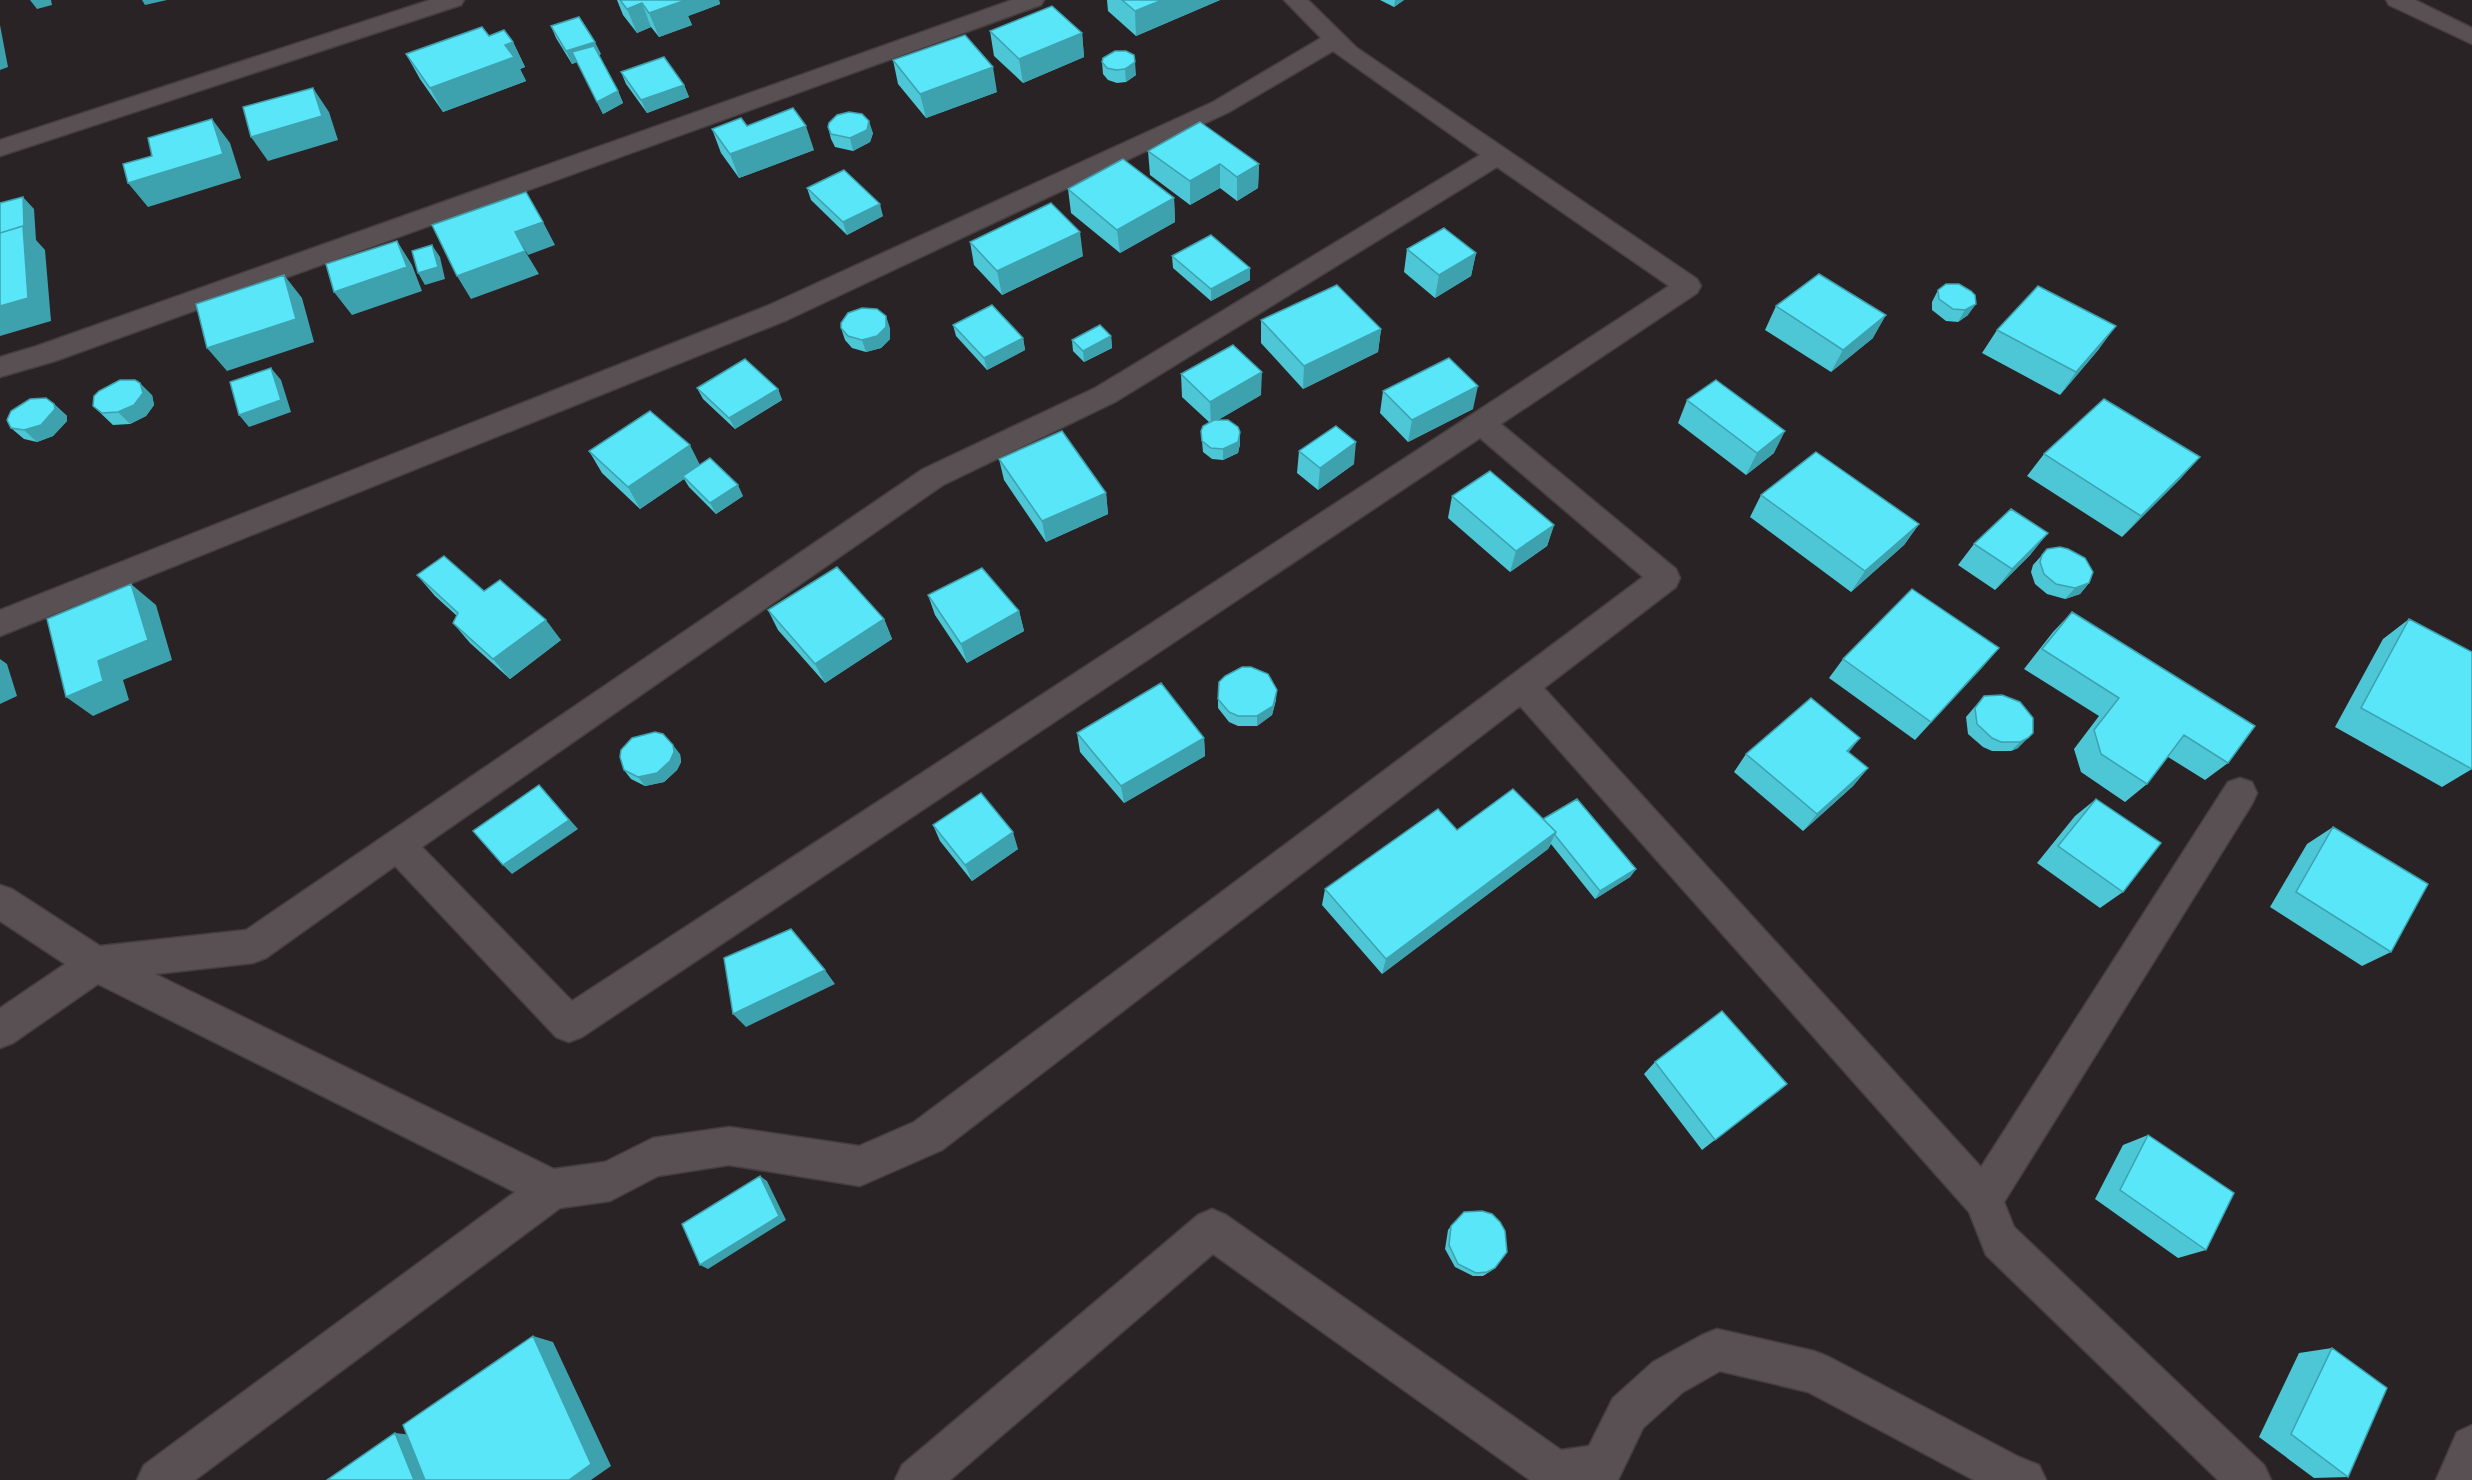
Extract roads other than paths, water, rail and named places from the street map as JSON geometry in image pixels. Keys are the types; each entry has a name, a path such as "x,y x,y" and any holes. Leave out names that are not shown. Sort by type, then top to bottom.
{"street":[{"path":"0,148 453,0"},
{"path":"0,367 57,350 1033,0"},
{"path":"397,845 569,1024 1688,286 1349,53 1295,0"},
{"path":"2397,0 2472,37"},
{"path":"0,623 777,313 1221,107 1335,40"},
{"path":"0,1030 96,964 253,946 933,477 1105,395 1498,155"},
{"path":"159,1480 552,1189 610,1181 653,1157 729,1146 860,1166 928,1136 1665,578 1481,423"},
{"path":"1521,687 1983,1199 2000,1241 2249,1480"},
{"path":"1983,1199 2240,794"},
{"path":"0,901 96,964 552,1189"},
{"path":"917,1480 1212,1229 1556,1472 1602,1466 1628,1413 1668,1377 1717,1350 1815,1372 2024,1480"},
{"path":"2458,1480 2472,1447"}]}
